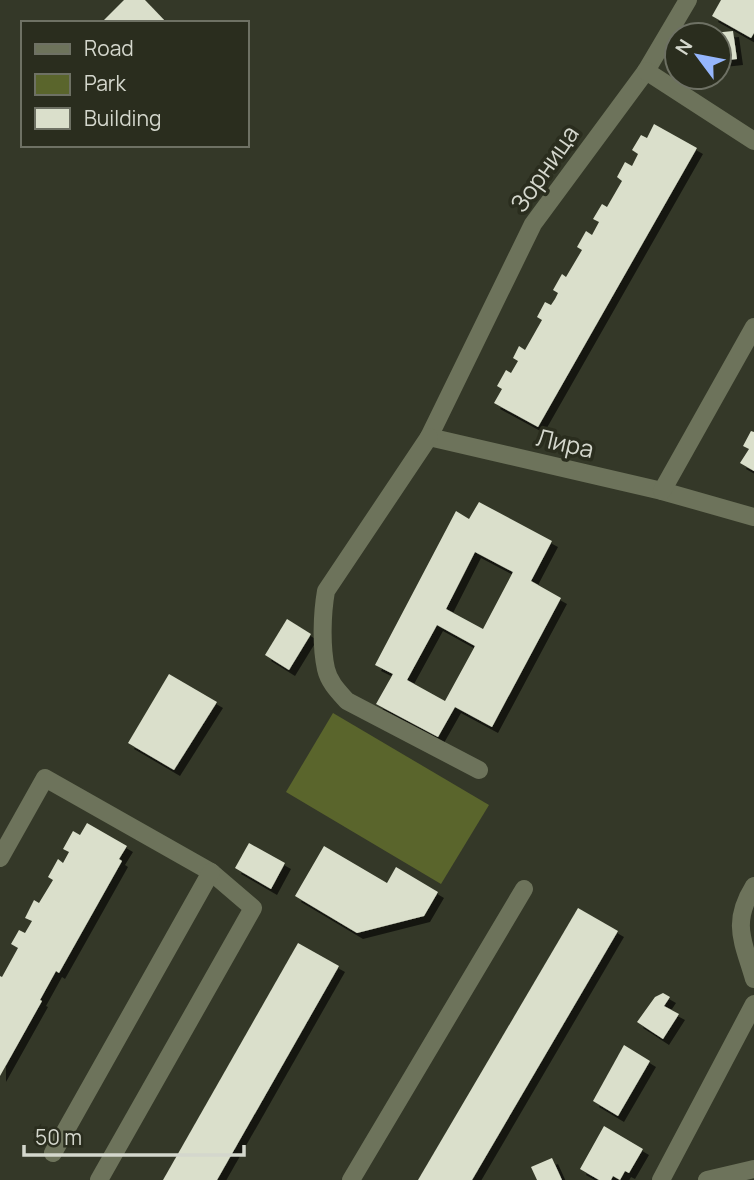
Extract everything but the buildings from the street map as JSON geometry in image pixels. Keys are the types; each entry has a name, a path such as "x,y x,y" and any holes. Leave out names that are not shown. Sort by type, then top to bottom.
{"street":[{"name":"Зорница","path":"429,437 533,224 646,71 688,0"},
{"path":"646,71 754,141"},
{"path":"662,491 754,327"},
{"path":"429,437 336,572 326,591 323,613 326,669 334,688 347,701 479,770"},
{"name":"Лира","path":"429,437 662,491 754,517"},
{"path":"0,858 45,778 211,872 253,908 99,1180"},
{"path":"53,1153 211,872"},
{"path":"754,886 744,902 740,918 741,934 754,979"},
{"path":"351,1180 524,889"},
{"path":"661,1180 754,1004"},
{"path":"708,1180 754,1168"}],"green space":[{"path":"333,713 489,805 441,884 286,792"}]}
